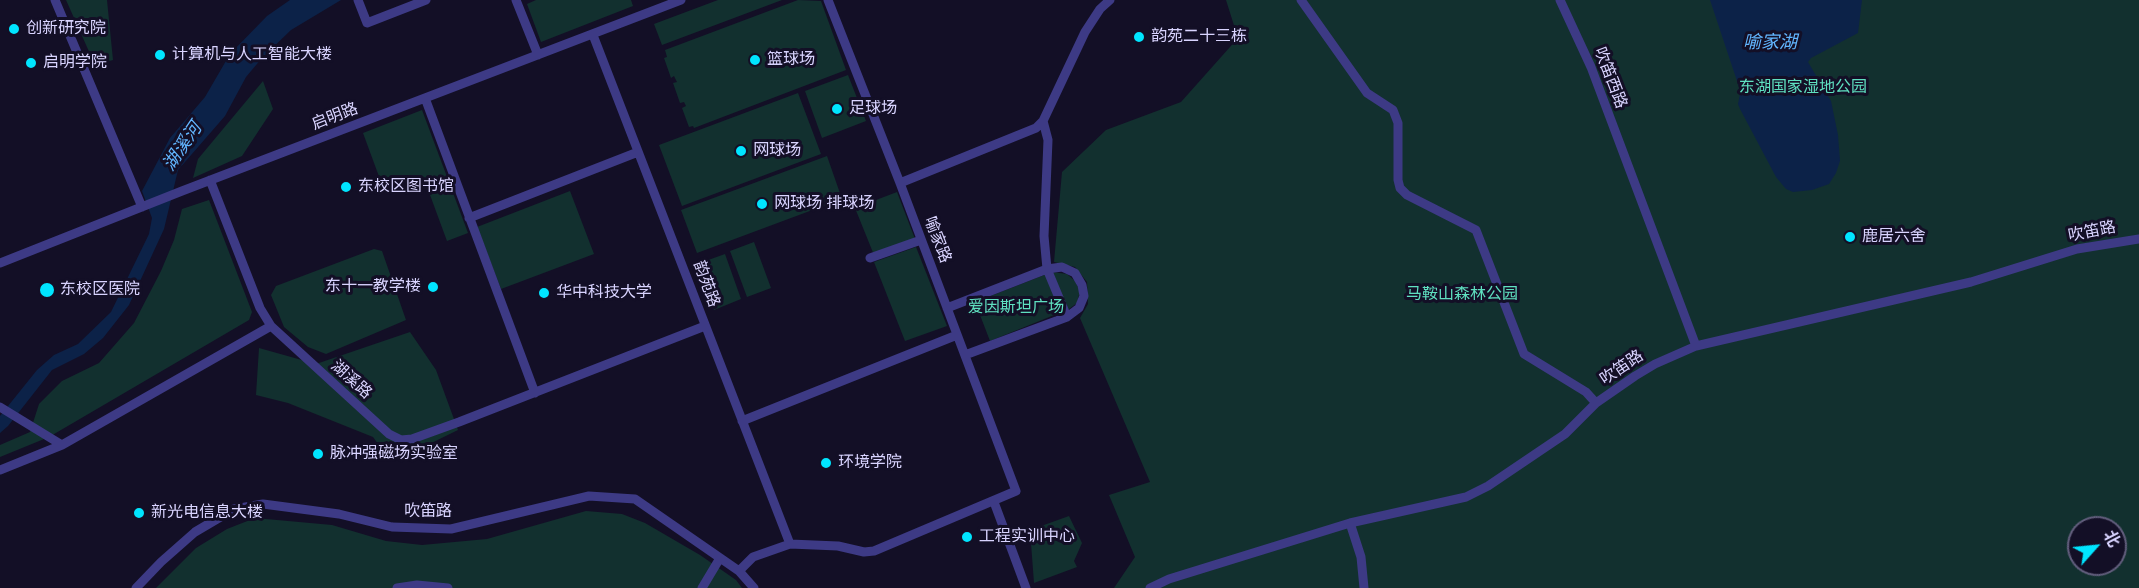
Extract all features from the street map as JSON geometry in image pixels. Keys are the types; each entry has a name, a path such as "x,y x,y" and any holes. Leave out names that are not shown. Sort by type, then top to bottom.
{"street":[{"path":"54,0 143,207"},
{"path":"358,0 367,23 426,0"},
{"path":"516,0 538,55"},
{"name":"启明路","path":"0,263 681,0"},
{"name":"喻家路","path":"828,0 900,183 1016,491 994,502"},
{"path":"900,183 1036,128 1043,122 1085,32 1100,9 1110,0"},
{"path":"1301,0 1367,93 1393,110 1398,123 1398,180 1403,192 1476,230 1524,354 1586,392 1596,404"},
{"name":"吹笛西路","path":"1560,0 1585,52 1696,346"},
{"name":"韵苑路","path":"593,35 790,544"},
{"path":"425,98 535,393"},
{"path":"1043,122 1048,140 1044,236 1047,268 1067,317"},
{"path":"469,218 638,152"},
{"path":"0,470 62,445 271,326 257,301 210,180"},
{"name":"吹笛路","path":"1150,588 1168,579 1350,522 1466,496 1488,486 1565,434 1596,404 1655,364 1696,346 1971,282 2077,249 2139,239"},
{"path":"870,258 921,240"},
{"path":"947,308 1047,268 1062,267 1075,273 1082,285 1084,296 1079,308 1067,317 965,355"},
{"name":"湖溪路","path":"271,326 389,434 400,440 412,439 705,326"},
{"path":"742,421 957,335"},
{"path":"0,407 62,445"},
{"name":"吹笛路","path":"136,588 195,532 234,509 263,504 339,514 392,527 452,529 589,496 635,499 740,571 754,588"},
{"path":"740,571 753,557 790,544 838,546 864,552 874,551 994,502 1026,588"},
{"path":"1350,522 1361,557 1365,588"},
{"path":"702,588 720,558"},
{"path":"397,588 417,585 448,588"}],"green space":[{"path":"66,0 107,0 113,60 95,65"},
{"path":"536,0 631,0 633,6 541,42 527,4"},
{"path":"718,0 782,0 662,45 654,24"},
{"name":"篮球场","path":"798,0 821,1 846,70 694,128 689,127 682,108 686,106 684,102 680,103 673,83 677,82 674,76 671,78 664,58 667,57 665,50"},
{"name":"马鞍山森林公园","path":"1226,0 2139,0 2139,588 1114,588 1135,557 1109,495 1150,482 1080,318 1088,304 1087,282 1075,267 1054,262 1062,172 1106,130 1181,102 1238,38"},
{"name":"足球场","path":"848,75 866,121 822,138 805,91"},
{"path":"263,81 273,109 242,156 193,178 198,159"},
{"name":"网球场","path":"798,93 821,154 682,206 659,145"},
{"path":"422,110 468,233 447,241 423,176 384,190 363,133"},
{"name":"网球场 排球场","path":"827,156 842,199 697,253 681,210"},
{"path":"570,191 594,254 501,289 477,227"},
{"path":"897,192 915,239 874,255 855,208"},
{"path":"209,200 252,312 249,320 49,437 0,457 0,445 30,432 39,404 62,381 99,363 134,323 161,271 174,240 182,209"},
{"path":"754,242 771,288 747,297 730,251"},
{"path":"916,247 947,326 905,341 874,262"},
{"path":"374,249 382,251 406,320 326,354 308,347 284,327 271,295 276,286"},
{"path":"725,254 741,299 714,310 697,264"},
{"name":"爱因斯坦广场","path":"1052,272 1067,274 1075,281 1080,291 1077,303 1069,309 990,341 975,302"},
{"path":"410,332 436,370 458,430 413,452 381,448 373,437 288,403 256,395 259,348 316,364"},
{"path":"586,511 622,514 645,523 700,555 736,580 742,588 156,588 196,548 227,529 255,518 332,525 386,541 422,545 487,539"},
{"path":"1069,516 1082,543 1074,561 1077,567 1034,583 1030,530"}],"water":[{"name":"湖溪河","path":"290,0 341,0 291,30 246,77 225,116 178,170 164,229 129,305 103,338 84,354 52,370 0,433 0,416 37,370 54,355 78,344 111,312 149,234 152,218 142,191 170,138 205,97 230,54 267,16"},
{"name":"喻家湖","path":"1710,0 1862,0 1858,33 1811,58 1808,62 1831,101 1838,135 1840,161 1829,184 1812,190 1793,192 1786,189 1776,177 1738,104 1739,87"}],"place":[{"name":"创新研究院","path":"14,29"},
{"name":"韵苑二十三栋","path":"1139,37"},
{"name":"计算机与人工智能大楼","path":"160,55"},
{"name":"篮球场","path":"755,60"},
{"name":"启明学院","path":"31,63"},
{"name":"足球场","path":"837,109"},
{"name":"网球场","path":"741,151"},
{"name":"东校区图书馆","path":"346,187"},
{"name":"网球场 排球场","path":"762,204"},
{"name":"鹿居六舍","path":"1850,237"},
{"name":"东十一教学楼","path":"433,287"},
{"name":"东校区医院","path":"47,290"},
{"name":"华中科技大学","path":"544,293"},
{"name":"脉冲强磁场实验室","path":"318,454"},
{"name":"环境学院","path":"826,463"},
{"name":"新光电信息大楼","path":"139,513"},
{"name":"工程实训中心","path":"967,537"}],"park label":[{"name":"东湖国家湿地公园","path":"1803,88"}]}
